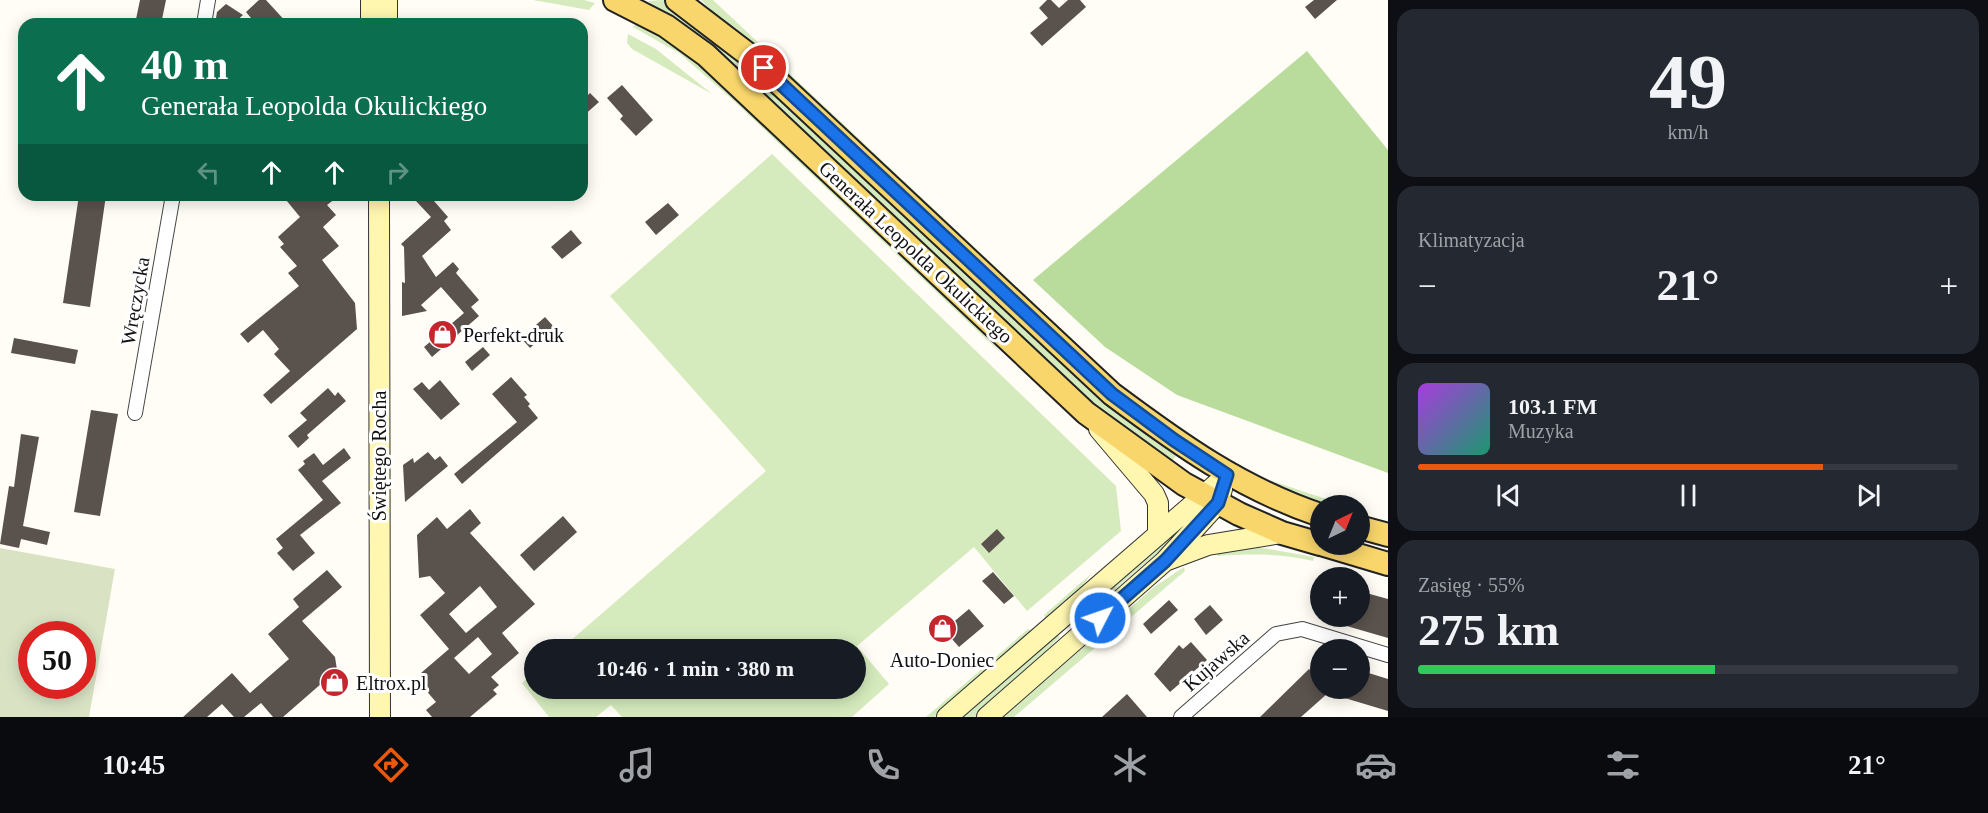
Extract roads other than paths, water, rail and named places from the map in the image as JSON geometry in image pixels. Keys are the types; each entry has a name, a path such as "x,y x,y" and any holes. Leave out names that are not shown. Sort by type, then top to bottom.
{"main road":[{"path":"371,0 371,18"},
{"path":"387,0 387,18"},
{"name":"Generała Leopolda Okulickiego","path":"676,0 749,55 1112,394 1174,440 1227,475 1273,498 1310,511"},
{"name":"Generała Leopolda Okulickiego","path":"628,3 686,40 735,81 1086,413 1159,468 1210,499 1282,533 1310,541"},
{"name":"Świętego Rocha","path":"379,201 380,717"},
{"path":"1086,413 1155,494 1158,503 1158,534"},
{"path":"987,717 1165,561 1227,475"},
{"path":"947,717 1158,534 1210,499"},
{"path":"1370,530 1388,535"},
{"path":"1165,561 1208,545 1282,533"},
{"name":"Generała Leopolda Okulickiego","path":"1357,555 1388,564"}],"street":[{"path":"205,18 208,0"},
{"name":"Wręczycka","path":"135,413 172,201"},
{"name":"Kujawska","path":"1182,717 1276,634 1302,630 1388,655"}],"place":[{"name":"Perfekt-druk","path":"442,335"},
{"name":"Auto-Doniec","path":"942,629"},
{"name":"Eltrox.pl","path":"335,683"}]}
